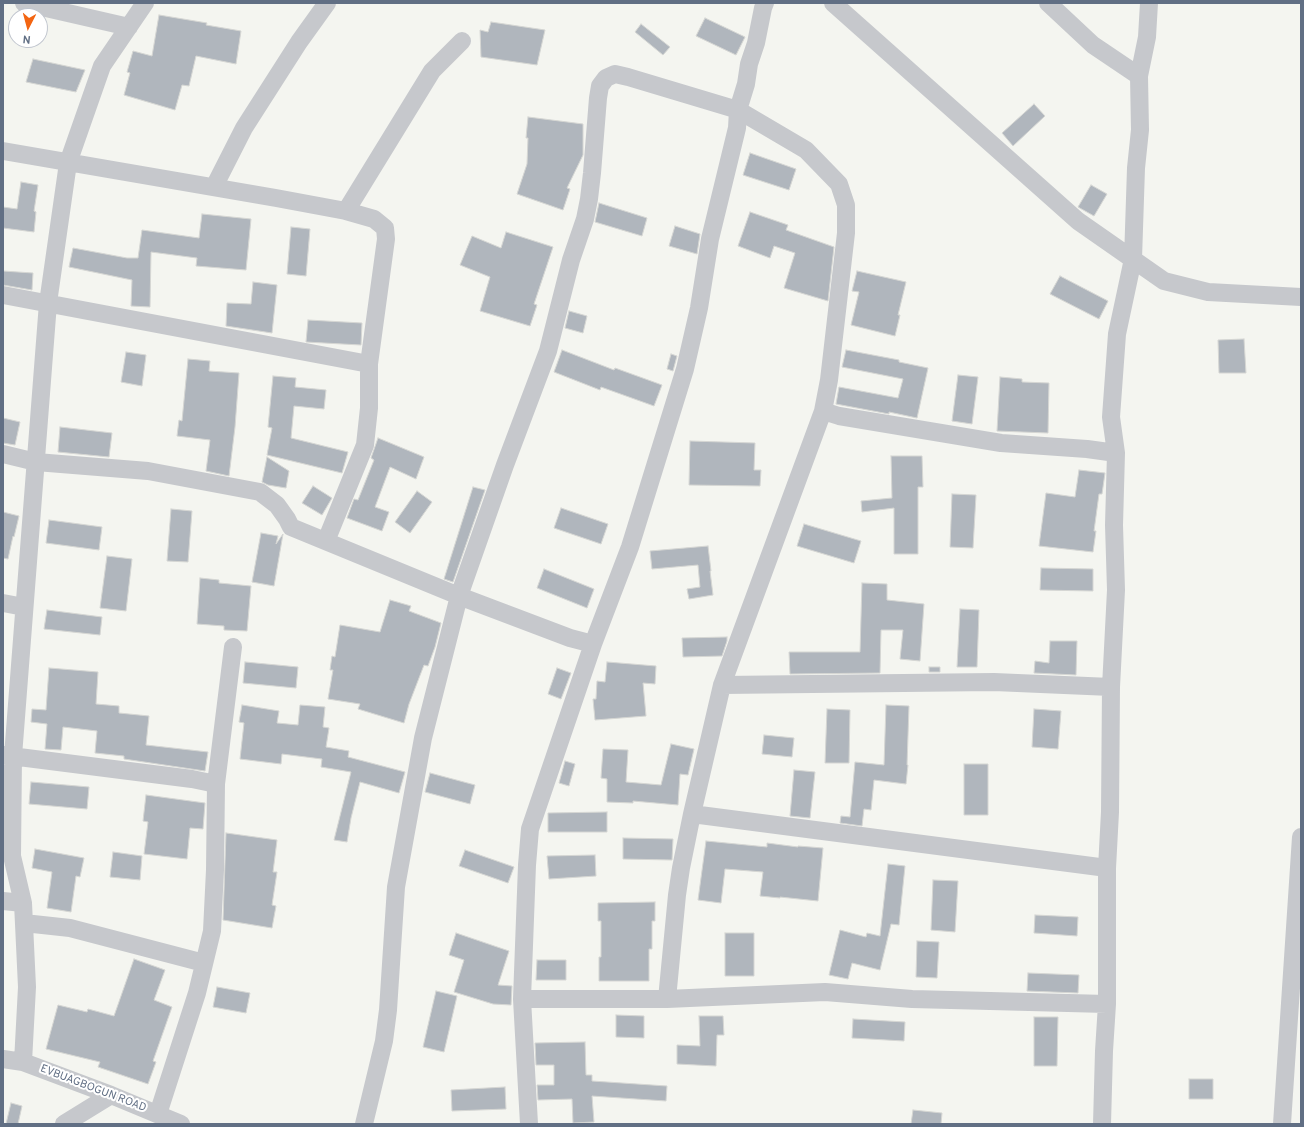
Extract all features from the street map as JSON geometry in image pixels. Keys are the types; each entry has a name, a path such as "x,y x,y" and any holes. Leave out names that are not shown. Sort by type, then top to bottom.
{"street":[{"path":"24,3 129,27"},
{"path":"23,1062 27,987 24,923 23,903 12,856 8,755 24,607 48,303 68,163 102,66 145,3"},
{"path":"214,187 244,128 299,42 327,3"},
{"path":"529,1124 522,999 527,865 530,830 593,644 630,547 685,369 699,308 710,239 737,128 738,110 746,84 749,64 756,43 765,3"},
{"path":"833,3 1078,221 1164,281 1208,292 1301,297"},
{"path":"1048,3 1093,45 1140,76"},
{"path":"1102,1124 1107,1004 1107,868 1110,812 1111,687 1116,590 1114,525 1116,453 1111,417 1117,334 1133,259 1136,168 1140,130 1140,76 1147,37 1149,3"},
{"path":"346,211 432,70 462,41"},
{"path":"364,1124 384,1040 388,1010 396,887 413,800 423,738 459,596 504,465 548,351 571,260 585,219 589,199 598,98 603,82 606,78 615,74 738,110 806,150 839,184 846,205 846,233 830,380 823,411 722,685 692,814 678,888 667,999"},
{"path":"3,152 214,187 346,211 374,219 385,228 386,239 369,364 369,408 365,445 326,541"},
{"path":"3,295 369,364"},
{"path":"823,411 839,416 1001,443 1087,449 1116,453"},
{"path":"3,454 36,462 148,471 260,492 277,505 291,527 459,596 570,638 593,644"},
{"path":"3,603 24,607"},
{"path":"158,1114 197,993 212,931 215,870 216,784 233,647"},
{"path":"722,685 994,682 1111,687"},
{"path":"8,755 192,779 216,784"},
{"path":"692,814 1107,868"},
{"path":"1282,1124 1301,837"},
{"path":"3,901 23,903"},
{"path":"24,923 70,928 204,963"},
{"path":"522,999 667,999 825,992 912,998 1107,1004"},
{"name":"EVBUAGBOGUN ROAD","path":"3,1059 23,1062 111,1095 182,1124"},
{"path":"64,1124 111,1095"}],"building":[{"path":"159,15 207,23 206,25 241,31 236,64 196,56 189,86 182,85 175,110 124,95 130,73 127,72 133,51 152,56"},
{"path":"705,18 745,37 736,55 696,36"},
{"path":"491,22 545,30 537,65 481,57 480,30 488,32"},
{"path":"641,24 670,47 663,55 635,32"},
{"path":"33,59 85,70 76,92 26,82"},
{"path":"1034,104 1045,116 1013,146 1002,133"},
{"path":"528,117 583,124 583,155 567,188 570,189 563,210 517,194 527,164 528,138 526,138"},
{"path":"750,153 796,169 789,190 743,175"},
{"path":"21,182 38,185 34,211 36,212 34,232 3,228 3,207 17,209"},
{"path":"1091,185 1107,194 1094,216 1078,207"},
{"path":"599,203 647,218 642,236 595,222"},
{"path":"750,212 788,225 786,230 834,247 828,301 784,288 795,253 774,246 770,258 738,246"},
{"path":"202,214 251,219 246,270 196,266 197,258 151,252 150,307 131,306 132,280 69,267 73,248 127,258 138,258 142,230 199,238"},
{"path":"675,226 700,234 697,254 669,246"},
{"path":"291,227 310,229 306,276 287,274"},
{"path":"506,232 553,247 534,304 537,305 530,326 480,311 490,277 460,265 472,236 501,248"},
{"path":"3,271 33,273 32,290 3,285"},
{"path":"857,271 906,282 898,315 900,315 895,336 851,325 859,292 852,291"},
{"path":"1060,276 1108,301 1099,319 1050,294"},
{"path":"253,282 277,285 272,333 226,326 227,303 251,304"},
{"path":"569,311 587,316 583,333 565,328"},
{"path":"308,320 362,323 361,345 306,342"},
{"path":"1244,339 1246,373 1219,373 1218,340"},
{"path":"562,350 614,370 615,368 662,385 654,406 601,387 600,390 554,372"},
{"path":"846,350 899,360 899,362 928,368 917,418 836,404 839,387 898,398 903,379 842,367"},
{"path":"126,352 146,355 142,386 121,382"},
{"path":"671,354 677,356 673,371 667,369"},
{"path":"188,359 210,361 209,371 239,373 235,427 229,476 206,471 210,440 177,436 179,420 182,421"},
{"path":"958,375 978,377 972,424 952,421"},
{"path":"273,376 296,378 295,387 326,390 324,409 294,406 291,438 348,452 342,473 267,455 272,428 268,427"},
{"path":"1000,377 1022,379 1022,382 1049,383 1048,433 997,431"},
{"path":"3,418 20,422 15,445 3,443"},
{"path":"60,427 112,433 109,457 58,452"},
{"path":"378,438 424,457 416,479 390,467 375,507 389,512 382,531 347,518 354,499 358,500 374,460 371,458"},
{"path":"690,441 755,443 754,470 761,470 760,486 689,485"},
{"path":"891,456 922,456 923,487 918,487 918,554 894,554 894,508 862,512 861,501 892,498"},
{"path":"267,457 289,471 286,488 268,485 262,482"},
{"path":"1079,470 1105,473 1102,494 1099,494 1093,552 1039,546 1046,493 1075,497"},
{"path":"313,486 332,498 322,515 302,503"},
{"path":"473,487 485,490 453,582 444,579"},
{"path":"417,491 432,502 410,533 395,522"},
{"path":"952,494 976,495 973,548 950,547"},
{"path":"561,508 608,524 601,544 554,528"},
{"path":"171,509 192,511 188,562 167,561"},
{"path":"3,512 19,516 8,559 3,558"},
{"path":"49,520 102,527 99,550 46,543"},
{"path":"804,524 861,541 854,563 797,546"},
{"path":"261,533 278,536 276,544 283,534 274,586 252,582"},
{"path":"708,546 713,595 689,599 687,589 700,587 698,565 652,569 650,551"},
{"path":"107,556 132,559 126,611 100,608"},
{"path":"1041,568 1093,569 1093,591 1040,590"},
{"path":"544,569 594,589 587,608 537,588"},
{"path":"200,578 219,580 219,583 251,586 247,631 224,630 224,626 197,624"},
{"path":"862,583 887,584 887,600 924,604 920,661 900,659 903,630 881,630 880,673 790,674 789,652 860,652"},
{"path":"390,600 411,606 409,611 441,623 435,647 428,666 424,665 409,704 404,723 358,709 360,704 328,699 333,670 330,670 332,656 335,657 340,625 380,632"},
{"path":"960,609 979,610 977,667 957,667"},
{"path":"47,610 102,617 100,635 44,629"},
{"path":"727,637 722,656 683,657 682,638"},
{"path":"1050,641 1077,641 1076,675 1034,673 1035,661 1049,663"},
{"path":"245,662 298,667 296,688 243,683"},
{"path":"607,662 656,666 655,684 643,683 646,716 595,720 593,699 596,699 597,681 605,682"},
{"path":"929,667 940,667 940,672 929,672"},
{"path":"49,668 98,672 96,704 119,706 119,713 149,716 146,745 208,752 205,771 124,759 124,756 95,753 97,731 63,727 61,750 45,749 47,724 31,722 32,709 46,710"},
{"path":"557,668 571,673 561,699 548,694"},
{"path":"242,705 279,711 277,723 298,725 300,705 325,707 323,727 329,728 326,747 349,751 348,757 405,772 399,793 360,782 347,842 334,840 351,772 321,767 322,759 282,754 281,764 240,759 244,723 239,722"},
{"path":"886,705 909,706 908,765 906,784 874,780 871,810 864,809 862,826 840,823 841,816 850,817 855,762 884,765"},
{"path":"827,709 850,710 849,763 825,763"},
{"path":"1034,709 1061,711 1058,749 1032,747"},
{"path":"764,735 794,738 792,757 762,754"},
{"path":"671,744 694,749 688,775 680,774 678,805 633,801 633,803 607,802 607,779 601,778 603,749 628,750 626,782 661,785"},
{"path":"565,761 575,764 569,786 559,783"},
{"path":"964,764 988,764 988,815 964,815"},
{"path":"794,770 815,772 810,818 790,816"},
{"path":"430,773 475,785 470,804 425,792"},
{"path":"31,782 89,787 87,809 29,804"},
{"path":"146,795 205,803 203,829 190,828 187,859 144,854 148,822 143,821"},
{"path":"607,812 607,832 548,832 548,813"},
{"path":"226,833 277,840 273,872 277,872 272,905 276,906 272,928 223,920"},
{"path":"623,838 673,839 672,860 623,859"},
{"path":"706,841 767,847 767,843 798,847 823,848 818,901 760,896 763,872 725,869 721,903 698,900"},
{"path":"35,849 84,858 80,877 76,876 71,912 47,908 52,872 32,868"},
{"path":"465,850 514,867 508,883 459,866"},
{"path":"113,852 142,856 140,880 110,877"},
{"path":"595,855 596,876 549,879 547,856"},
{"path":"888,864 905,866 899,925 891,924 880,970 852,963 848,979 829,975 840,930 866,937 867,933 880,936"},
{"path":"933,880 958,881 955,932 931,930"},
{"path":"655,902 655,921 652,921 652,949 649,949 649,981 599,981 601,921 598,921 598,903"},
{"path":"1035,915 1078,917 1077,936 1034,933"},
{"path":"456,933 509,951 498,985 512,986 511,1005 493,1004 454,992 464,960 449,955"},
{"path":"725,933 754,933 754,976 725,976"},
{"path":"917,941 939,942 937,978 916,977"},
{"path":"134,959 165,970 154,1000 172,1007 153,1061 156,1062 148,1084 98,1067 100,1062 46,1049 58,1005 87,1012 88,1009 114,1016"},
{"path":"537,960 566,960 566,980 536,980"},
{"path":"1028,973 1079,975 1078,993 1027,991"},
{"path":"217,987 250,993 246,1013 213,1007"},
{"path":"436,991 457,996 444,1052 423,1047"},
{"path":"616,1015 644,1016 644,1038 616,1037"},
{"path":"699,1016 723,1016 724,1035 717,1035 716,1066 677,1064 677,1045 700,1046"},
{"path":"1034,1017 1058,1017 1057,1066 1034,1066"},
{"path":"853,1019 905,1022 904,1041 852,1038"},
{"path":"585,1042 586,1075 592,1075 592,1081 667,1086 666,1101 592,1096 594,1122 573,1123 572,1099 538,1100 537,1085 554,1085 554,1065 536,1065 535,1043"},
{"path":"1189,1079 1213,1079 1213,1099 1189,1099"},
{"path":"505,1087 506,1109 452,1111 451,1090"},
{"path":"11,1103 22,1106 18,1124 6,1124"},
{"path":"913,1110 942,1113 941,1124 911,1124"}]}
